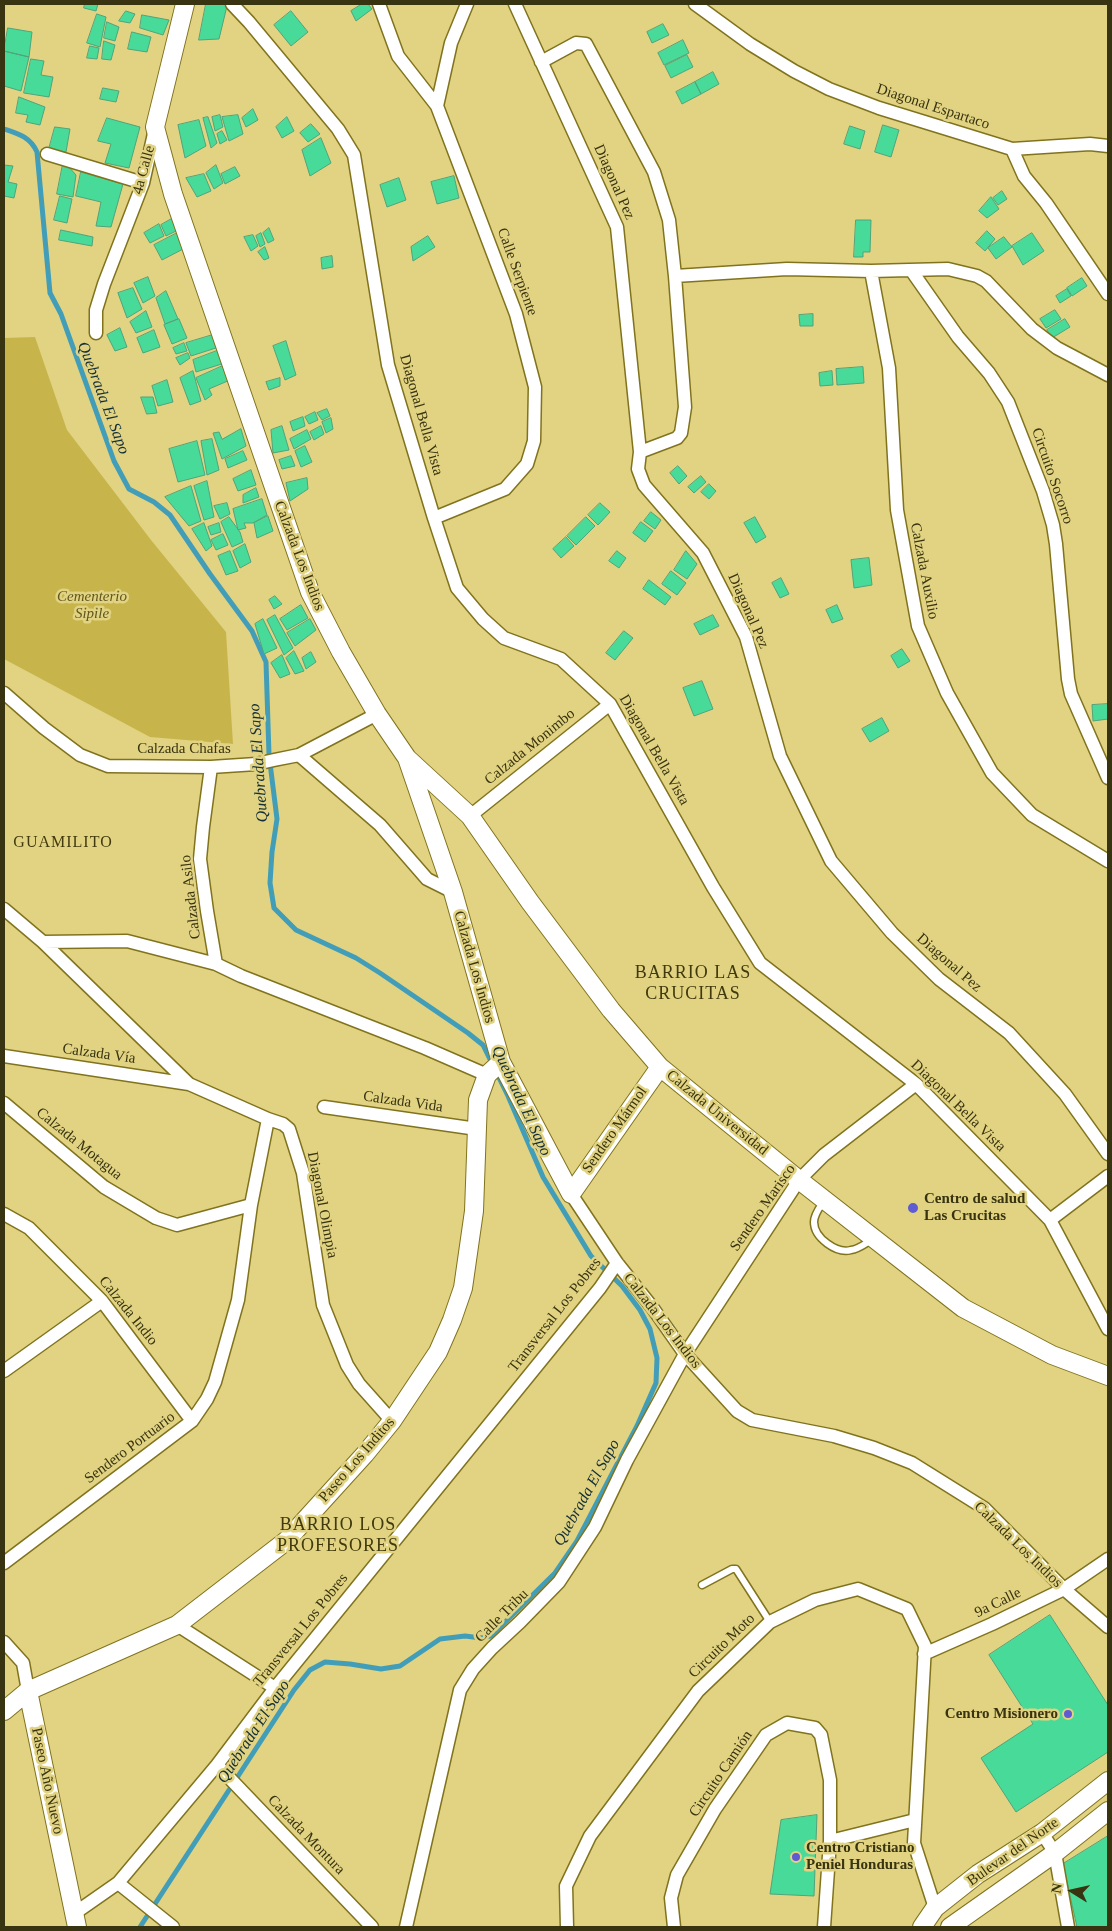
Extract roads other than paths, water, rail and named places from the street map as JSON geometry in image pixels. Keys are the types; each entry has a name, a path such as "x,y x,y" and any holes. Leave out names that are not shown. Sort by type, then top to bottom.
{"street":[{"name":"4a Calle","path":"96,333 98,302 143,183 184,4"},
{"name":"Diagonal Bella Vista","path":"232,4 338,129 354,155 388,365 457,588 483,619 504,638 562,659 610,704 708,878 760,963 916,1084 1050,1220 1108,1329"},
{"name":"Calle Serpiente","path":"379,4 398,56 437,106 516,314 535,386 534,441 527,464 505,489 434,518"},
{"path":"437,106 451,42 467,4"},
{"name":"Diagonal Pez","path":"515,4 617,227 640,452 638,469 644,485 703,553 746,637 780,756 831,861 892,933 940,979 1009,1033 1065,1094 1108,1154"},
{"name":"Diagonal Espartaco","path":"695,4 760,50 824,86 879,108 1012,149"},
{"path":"541,62 576,43 586,44 654,172 669,220 676,276 685,407 677,438 640,452"},
{"name":"Calzada Los Indios","path":"155,127 173,194 310,592 341,652 377,714 407,758 452,892 501,1062 571,1194 614,1267 652,1307 685,1354 737,1411 752,1420 834,1436 912,1462 984,1508 1064,1589 1108,1627"},
{"path":"1108,146 1090,144 1012,149 1024,176 1046,203 1108,294"},
{"path":"47,154 143,183"},
{"path":"676,276 787,269 948,270 977,276 986,281 1032,329 1058,348 1108,375"},
{"name":"Circuito Socorro","path":"911,270 958,338 994,380 1008,402 1042,491 1053,526 1071,694 1108,778"},
{"name":"Calzada Auxilio","path":"871,271 889,368 896,510 918,626 947,693 992,773 1032,815 1108,861"},
{"name":"Calzada Chafas","path":"4,693 44,728 80,754 108,766 211,767 256,764 299,755 377,714"},
{"name":"Calzada Monimbo","path":"470,816 610,704"},
{"path":"299,755 380,825 427,879 452,892"},
{"name":"Calzada Universidad","path":"407,758 470,816 553,933 612,1010 660,1067 963,1308 1052,1355 1108,1376"},
{"name":"Calzada Asilo","path":"211,767 200,859 216,964"},
{"name":"Diagonal Olimpia","path":"4,909 43,942 189,1084 283,1124 289,1129 303,1173 324,1305 348,1365 359,1384 392,1421"},
{"path":"43,942 128,941 216,964 241,976 487,1074 501,1062"},
{"name":"Calzada Vía","path":"4,1056 189,1084"},
{"name":"Sendero Mármol","path":"571,1194 660,1067"},
{"name":"Paseo Los Inditos","path":"4,1711 28,1691 177,1625 286,1541 365,1454 392,1421 438,1352 463,1288 474,1210 478,1100 487,1074"},
{"name":"Sendero Marisco","path":"685,1354 800,1180 824,1156 916,1084"},
{"name":"Calzada Motagua","path":"4,1103 104,1187 156,1218 178,1224 251,1205"},
{"name":"Calzada Vida","path":"324,1107 477,1130"},
{"name":"Sendero Portuario","path":"4,1563 192,1421 207,1399 215,1382 238,1300 251,1205 268,1119"},
{"path":"1050,1220 1108,1176"},
{"name":"Calzada Indio","path":"4,1214 29,1228 102,1301 192,1421"},
{"name":"Transversal Los Pobres","path":"76,1920 118,1883 216,1765 275,1688 600,1288 614,1267"},
{"path":"4,1371 102,1301"},
{"name":"Calle Tribu","path":"406,1927 460,1690 472,1669 558,1582 595,1527 627,1460 685,1354"},
{"name":"9a Calle","path":"924,1654 1064,1589 1108,1559"},
{"name":"Circuito Moto","path":"567,1927 566,1886 590,1836 698,1691 770,1622 815,1600 858,1590 907,1609 925,1646 914,1843 935,1908"},
{"path":"177,1625 275,1688"},
{"name":"Paseo Año Nuevo","path":"4,1642 23,1663 76,1920"},
{"name":"Circuito Camión","path":"674,1927 671,1898 677,1875 715,1809 766,1735 787,1723 815,1728 821,1735 830,1780 830,1840 824,1927"},
{"name":"Calzada Montura","path":"216,1765 372,1927"},
{"name":"Bulevar del Norte","path":"922,1927 935,1908 978,1874 1042,1833 1108,1781"},
{"name":"Bulevar del Norte","path":"950,1927 1055,1853 1108,1811"},
{"path":"830,1840 915,1820"},
{"path":"1042,1833 1055,1853 1068,1927"},
{"path":"118,1883 173,1927"}],"lane":[{"path":"825,1200 814,1220 815,1229 825,1241 836,1249 851,1250 874,1239"},
{"path":"702,1585 736,1568 770,1622"}],"waterway":[{"name":"Quebrada El Sapo","path":"4,129 27,139 37,152 50,293 61,314 114,461 129,489 154,502 170,515 252,631 266,662 269,755 277,819 270,883 274,908 296,930 356,958 483,1045 508,1096 543,1177 591,1256 622,1286 640,1310 650,1329 657,1358 656,1383 637,1426 577,1541 555,1573 491,1636 481,1638 465,1636 440,1639 400,1666 381,1669 325,1662 310,1670 294,1690 140,1927"}],"place":[{"name":"Centro de salud Las Crucitas","path":"913,1208"},
{"name":"Centro Misionero","path":"1068,1714"},
{"name":"Centro Cristiano Peniel Honduras","path":"796,1857"}],"district":[{"name":"GUAMILITO","path":"63,843"},
{"name":"BARRIO LAS CRUCITAS","path":"693,983"},
{"name":"BARRIO LOS PROFESORES","path":"338,1535"}],"park label":[{"name":"Cementerio Sipile","path":"92,606"}]}
